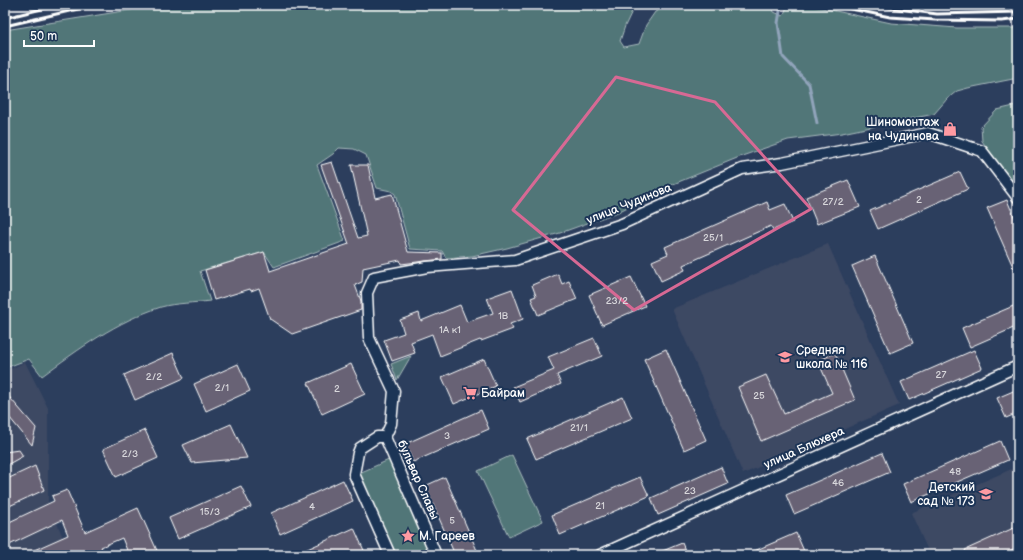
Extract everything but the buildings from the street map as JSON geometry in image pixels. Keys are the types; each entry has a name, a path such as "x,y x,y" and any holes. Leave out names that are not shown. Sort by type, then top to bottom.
{"street":[{"name":"улица Чудинова","path":"385,437 391,424 394,391 369,338 367,293 374,278 427,267 515,260 622,224 742,169 782,163 928,133 982,150 1018,198"},
{"name":"улица Блюхера","path":"600,555 1018,366"},
{"path":"385,437 377,437 360,448 354,474 390,555"},
{"name":"бульвар Славы","path":"385,437 436,555"}],"highlighted area":[{"path":"616,77 715,102 811,209 634,310 513,210"}],"shaded area":[{"name":"Средняя школа № 116","path":"828,244 899,405 743,474 672,309"},
{"path":"25,362 48,408 48,501 70,555 5,555 5,372"},
{"name":"Детский сад № 173","path":"1014,468 1018,476 1018,555 930,555 911,513"}],"green space":[{"path":"161,5 635,5 620,41 624,47 639,44 646,25 655,12 668,5 771,5 774,12 783,16 788,5 808,5 891,23 957,28 1018,28 1018,78 957,91 947,99 934,114 842,133 788,140 742,156 666,187 618,212 560,233 472,256 446,258 442,251 410,249 395,194 391,191 377,188 366,155 354,149 339,148 317,165 345,241 274,267 264,252 200,271 210,301 161,307 129,320 84,346 42,376 29,359 5,368 5,30"},
{"path":"1018,105 1018,189 982,141 981,127 997,110"},
{"path":"411,356 397,380 391,364"},
{"path":"512,455 543,521 509,537 478,471"},
{"path":"391,459 434,555 393,555 357,474"}],"waterway":[{"path":"781,5 778,23 783,57 809,84 817,123"}],"railway":[{"path":"5,18 58,5"},
{"path":"5,26 95,5"},
{"path":"832,5 890,17 935,20 1002,21 1018,19"},
{"path":"867,5 937,14 1018,12"}],"place":[{"name":"Шиномонтаж на Чудинова","path":"950,129"},
{"name":"Средняя школа № 116","path":"785,357"},
{"name":"Байрам","path":"470,393"},
{"name":"Детский сад № 173","path":"986,494"},
{"name":"М. Гареев","path":"408,536"}]}
